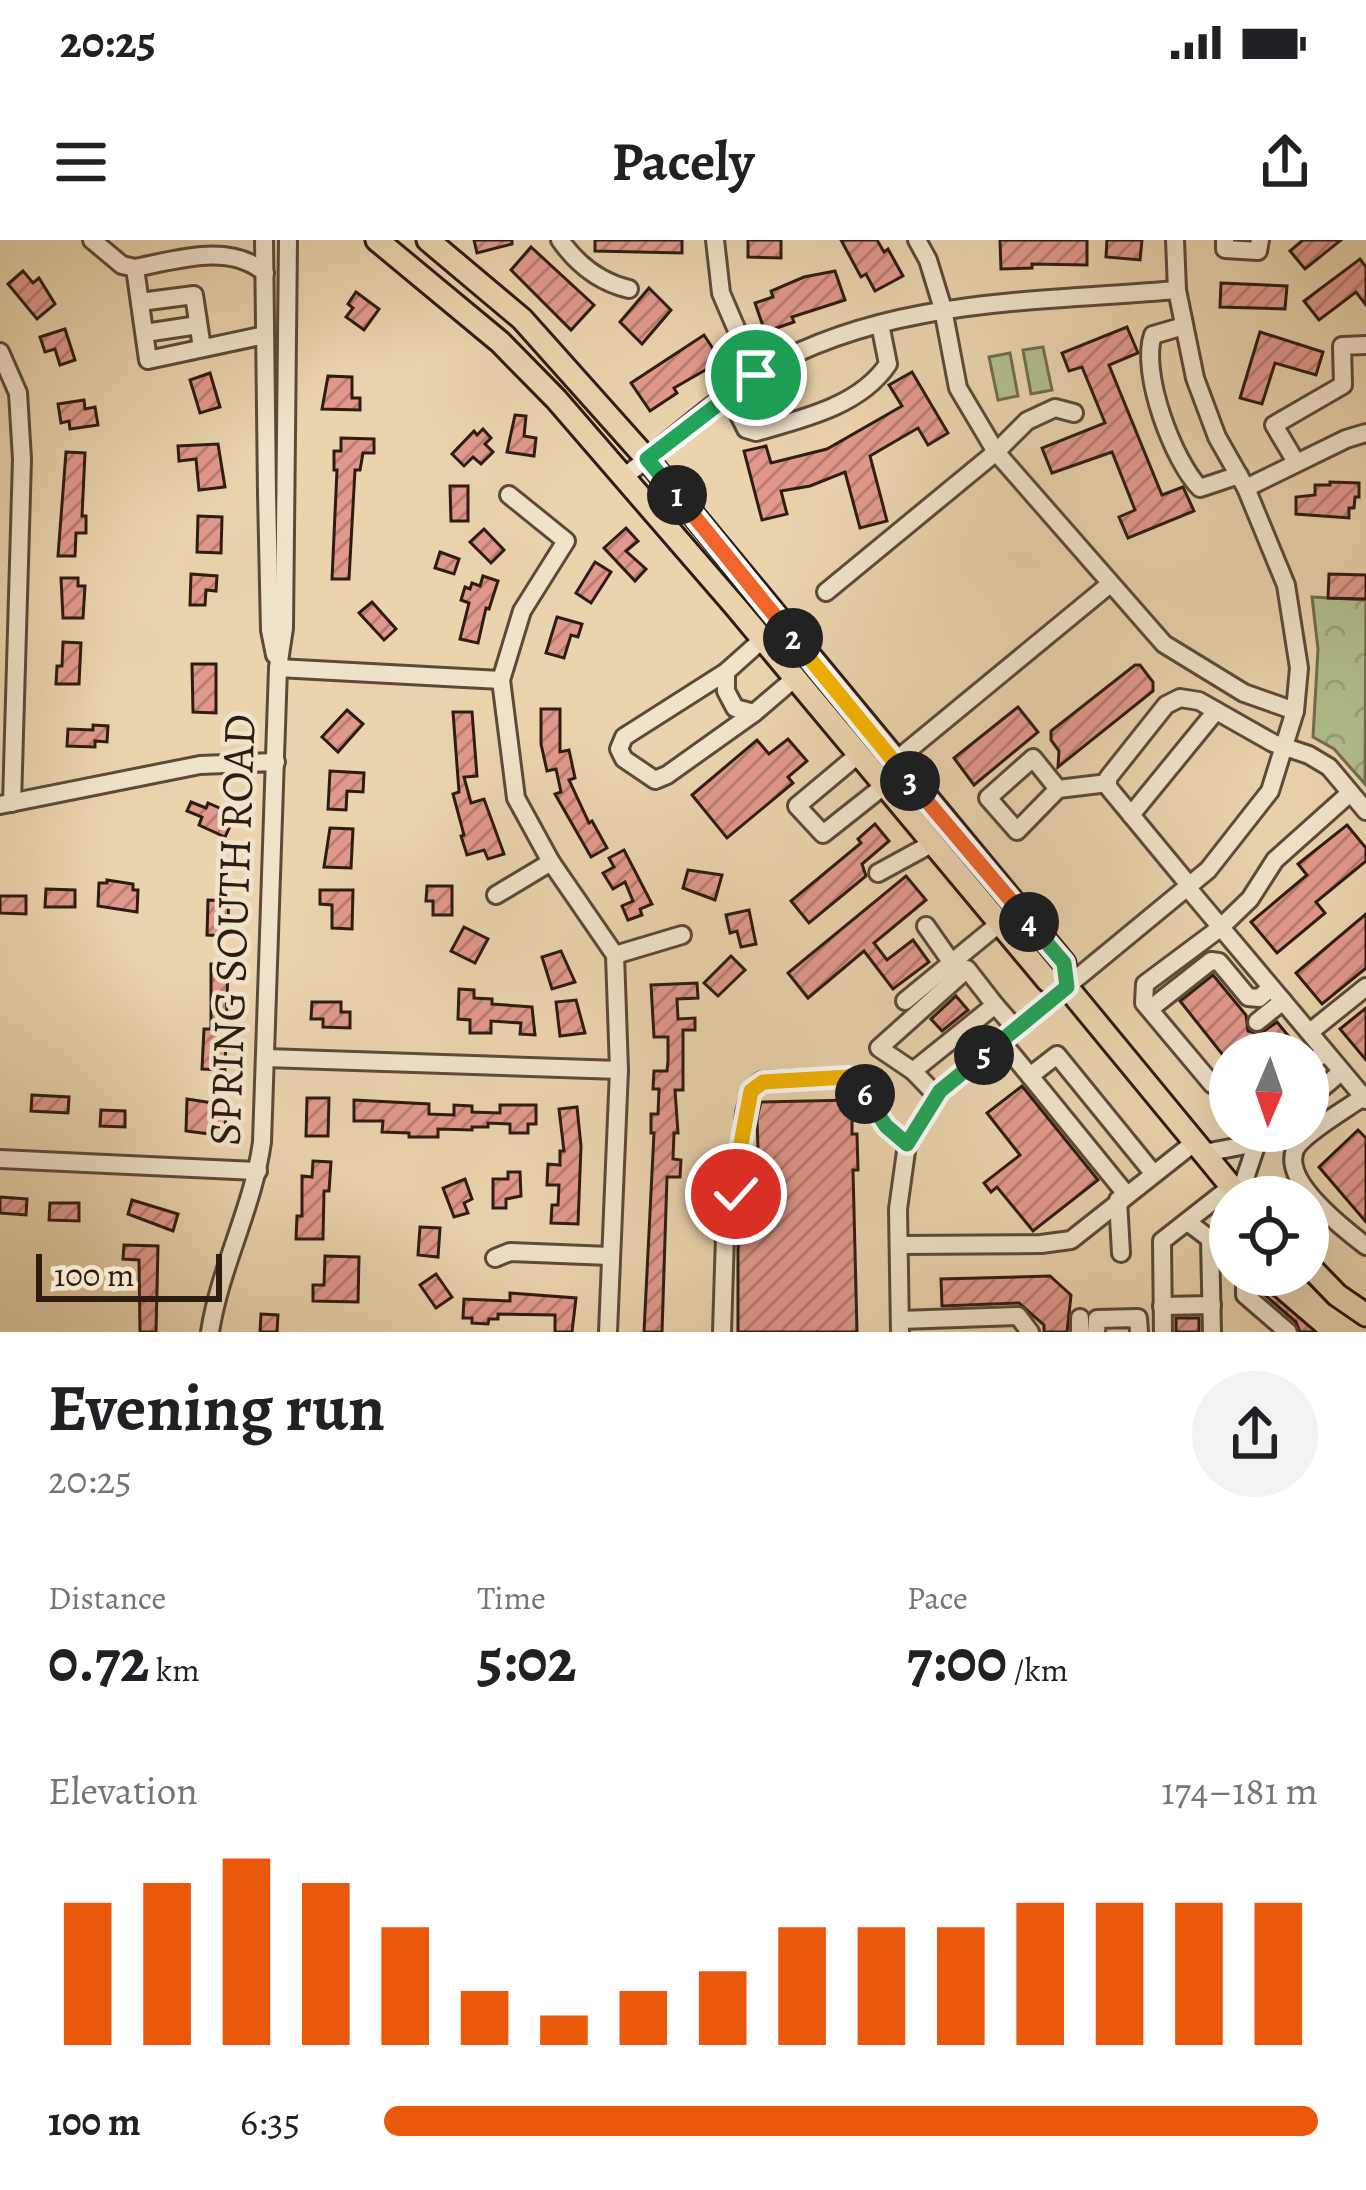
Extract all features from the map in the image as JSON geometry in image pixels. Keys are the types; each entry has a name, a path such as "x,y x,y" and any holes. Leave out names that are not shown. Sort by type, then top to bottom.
{"main road":[{"path":"377,240 500,342 625,476 1048,981 1067,987"},
{"path":"428,240 522,319 647,459 1064,963 1067,987 1223,1176"},
{"path":"1329,1283 1366,1316"}],"street":[{"path":"92,240 122,265 135,268 194,248 249,260 265,273"},
{"name":"SPRING SOUTH ROAD","path":"210,1332 216,1294 258,1171 278,668 284,628 288,240"},
{"path":"560,240 584,268 610,285 628,289"},
{"path":"715,240 721,293 756,375"},
{"path":"917,240 944,309 958,388 996,452 1163,644 1244,693 1295,712"},
{"path":"1030,1332 1018,1316 900,1326 898,1209 907,1144 937,1096 1208,869 1270,791 1295,712 1299,668 1286,585 1195,378 1177,290 1175,240"},
{"path":"1226,240 1226,249 1258,251 1260,240"},
{"path":"249,260 264,244"},
{"name":"SPRING SOUTH ROAD","path":"264,244 271,630 278,668"},
{"path":"135,268 149,332 182,352 265,334"},
{"path":"625,476 756,375 836,335 944,309 1177,290"},
{"path":"140,302 194,295 202,348"},
{"path":"729,395 746,429 756,432 826,412 880,376 888,364 880,324"},
{"path":"149,332 199,326"},
{"path":"1184,326 1153,335 1147,352 1164,422 1186,475 1200,488 1242,482 1366,433"},
{"path":"1296,462 1274,425 1343,385 1342,346 1366,345"},
{"path":"0,352 17,393 22,459 6,804 200,765 275,762"},
{"path":"826,592 1042,411 1055,408 1074,413"},
{"path":"509,495 566,541 522,611 501,680 516,798 550,862 615,955 619,1070 608,1332"},
{"path":"894,762 1110,584"},
{"path":"764,639 726,671 624,737 620,749 624,760 655,780 754,713 795,678"},
{"path":"278,668 501,680"},
{"path":"726,671 726,691 735,708 754,713"},
{"path":"1058,789 1108,783 1166,705 1180,698 1199,701 1329,766 1366,811"},
{"path":"1131,815 1216,711"},
{"path":"859,754 796,806 823,833 885,785"},
{"path":"1108,783 1220,928 1310,1032 1366,987"},
{"path":"1209,1080 1142,998 1145,984 1220,928 1250,899 1275,860 1350,793"},
{"path":"878,873 933,843"},
{"path":"496,895 550,862"},
{"path":"905,1001 1000,923"},
{"path":"926,926 952,962"},
{"path":"615,955 682,935"},
{"path":"1150,1009 1210,961 1220,962 1248,997 1277,995"},
{"path":"937,1096 913,1071 879,1048 899,1026 967,969 1016,1029"},
{"path":"1257,1022 1277,995"},
{"path":"913,1071 995,1005"},
{"path":"1001,1041 1122,1197 1121,1253"},
{"path":"1030,1076 1057,1055 1153,1173"},
{"path":"1329,1057 1364,1099 1295,1147 1294,1169 1306,1191 1366,1246"},
{"path":"266,1058 619,1070"},
{"path":"1329,1082 1341,1072"},
{"path":"722,1332 725,1236 751,1091 763,1082 848,1077 859,1081 886,1126 907,1144"},
{"path":"899,1246 1070,1240 1153,1173 1209,1145"},
{"path":"0,1159 258,1171"},
{"path":"1163,1332 1162,1241 1209,1210"},
{"path":"1189,1223 1210,1239 1213,1332"},
{"path":"495,1258 510,1252 610,1256"},
{"path":"1247,1296 1288,1332"},
{"path":"1162,1306 1212,1305"},
{"path":"1096,1332 1097,1319 1138,1318 1138,1332"}],"green space":[{"path":"1043,347 1052,390 1031,394 1023,350"},
{"path":"1010,353 1018,396 998,400 989,357"},
{"path":"1312,597 1366,600 1365,784 1334,749 1313,737 1318,649"}],"building":[{"path":"474,240 512,240 512,244 477,253"},
{"path":"595,240 682,240 682,253 595,251"},
{"path":"748,240 781,240 781,258 748,257"},
{"path":"841,240 877,240 884,252 888,249 903,276 875,291 866,274 861,277"},
{"path":"1000,240 1087,240 1087,265 1001,269"},
{"path":"1107,240 1142,240 1140,260 1106,257"},
{"path":"1303,240 1341,240 1305,269 1290,251"},
{"path":"531,247 594,305 571,330 511,270"},
{"path":"1360,259 1366,267 1366,305 1356,292 1319,320 1304,301"},
{"path":"23,271 33,283 39,278 55,304 37,319 8,284"},
{"path":"835,271 845,300 792,317 794,322 765,332 755,303 804,277"},
{"path":"1221,283 1287,286 1285,309 1220,307"},
{"path":"649,288 671,310 642,344 620,322"},
{"path":"356,292 379,309 364,330 346,317"},
{"path":"1127,327 1138,353 1109,365 1162,495 1183,487 1194,511 1128,538 1119,517 1135,510 1112,452 1052,473 1042,448 1105,423 1082,367 1069,371 1062,353"},
{"path":"65,329 75,360 60,365 55,349 45,352 40,337"},
{"path":"1260,332 1323,352 1316,375 1275,363 1262,404 1240,398"},
{"path":"704,335 721,361 674,388 677,393 650,411 631,383"},
{"path":"912,372 948,433 928,445 918,428 870,456 887,521 860,528 845,472 781,491 787,514 762,520 744,451 766,446 771,463 827,449 902,406 889,385"},
{"path":"210,373 220,407 200,413 190,380"},
{"path":"328,376 352,377 352,398 360,398 360,410 322,409"},
{"path":"84,400 85,409 95,407 98,425 70,429 69,421 61,423 58,404"},
{"path":"515,415 526,416 524,436 536,438 534,456 507,452"},
{"path":"483,429 491,438 485,444 493,452 481,464 473,457 464,466 452,454 474,431 477,435"},
{"path":"341,438 374,439 374,453 363,453 360,470 355,470 349,579 332,579 334,451 341,451"},
{"path":"218,444 225,487 199,490 196,459 179,461 178,446"},
{"path":"66,452 85,453 82,516 86,516 86,533 76,533 75,556 58,556"},
{"path":"1359,483 1359,497 1355,497 1354,508 1349,508 1349,518 1296,514 1296,497 1315,495 1315,485"},
{"path":"450,486 468,486 468,521 451,521"},
{"path":"198,516 222,517 221,553 197,552"},
{"path":"626,528 638,541 626,551 646,569 635,581 604,548"},
{"path":"484,529 504,550 491,563 470,542"},
{"path":"440,552 459,559 454,574 435,568"},
{"path":"595,562 611,572 591,603 576,593"},
{"path":"191,574 217,576 216,591 206,590 205,605 190,605"},
{"path":"1329,574 1366,575 1366,599 1328,598"},
{"path":"483,576 498,581 478,643 460,639 469,603 461,600 465,587 480,586"},
{"path":"61,578 78,578 78,586 85,586 83,618 63,618"},
{"path":"372,602 396,629 384,640 359,613"},
{"path":"557,617 582,624 578,637 571,635 564,658 546,653"},
{"path":"63,642 81,643 79,684 56,684"},
{"path":"192,664 216,664 216,713 193,712"},
{"path":"1135,665 1153,682 1153,691 1058,767 1059,751 1051,731"},
{"path":"1018,707 1038,732 974,785 954,758"},
{"path":"541,709 560,709 560,752 569,750 575,778 569,780 607,848 591,857 555,794 561,792 556,769 547,771"},
{"path":"347,710 363,724 338,752 322,737"},
{"path":"453,712 472,712 477,776 464,777 471,803 484,799 504,854 488,859 484,850 467,855 461,836 453,794 459,792"},
{"path":"93,725 108,726 107,742 95,741 95,747 67,746 68,729 93,730"},
{"path":"788,739 807,761 788,777 793,783 727,838 692,795 757,740 769,754"},
{"path":"330,771 364,773 363,792 347,791 346,810 328,809"},
{"path":"191,802 224,810 221,817 232,822 225,837 199,825 202,817 187,811"},
{"path":"875,824 889,841 862,864 866,876 809,923 791,901 861,843 858,839"},
{"path":"1347,825 1366,848 1366,861 1316,902 1325,913 1277,953 1251,922 1307,875 1298,864"},
{"path":"330,828 353,829 351,868 324,867"},
{"path":"624,850 652,904 640,909 642,915 628,920 622,906 633,901 625,882 613,889 603,873 614,867 609,858"},
{"path":"688,870 722,875 715,900 683,888"},
{"path":"906,876 926,900 874,943 887,960 913,940 929,962 893,989 864,951 808,998 788,973"},
{"path":"99,883 133,884 133,890 138,890 137,912 98,906"},
{"path":"427,886 452,886 452,915 433,915 433,901 426,901"},
{"path":"46,889 75,890 75,907 45,907"},
{"path":"320,890 353,890 352,929 332,928 332,905 320,904"},
{"path":"0,896 26,896 26,914 0,913"},
{"path":"208,900 228,901 229,936 207,935"},
{"path":"749,910 756,944 741,947 737,931 730,933 726,915"},
{"path":"1366,914 1366,968 1322,1004 1296,973"},
{"path":"464,927 488,939 475,963 451,951"},
{"path":"561,951 575,982 552,989 542,957"},
{"path":"731,956 745,970 718,996 704,983"},
{"path":"211,964 228,965 225,1070 202,1069 204,1029 211,1029"},
{"path":"1213,975 1246,1015 1252,1032 1209,1032 1209,1038 1180,1001"},
{"path":"697,983 698,998 677,999 678,1019 695,1018 695,1030 683,1030 683,1090 675,1090 678,1133 674,1133 673,1159 681,1160 680,1177 667,1177 662,1332 644,1332 654,1133 651,1114 658,1114 659,1089 653,1089 654,1071 667,1071 668,1061 668,1037 654,1037 651,985"},
{"path":"459,989 474,990 474,998 492,999 492,1004 532,1007 535,1035 520,1034 521,1023 491,1021 491,1033 470,1033 470,1020 458,1019"},
{"path":"956,996 968,1010 942,1031 931,1019"},
{"path":"576,1000 585,1033 560,1036 556,1002"},
{"path":"312,1002 341,1002 341,1012 350,1012 350,1028 323,1027 323,1019 311,1019"},
{"path":"1366,1008 1366,1060 1340,1029"},
{"path":"1277,1022 1285,1032 1263,1032"},
{"path":"1022,1086 1098,1180 1033,1231 997,1187 991,1192 984,1183 1020,1155 987,1113"},
{"path":"32,1095 69,1097 68,1113 31,1111"},
{"path":"307,1098 329,1098 328,1136 306,1136"},
{"path":"187,1099 226,1105 225,1136 186,1131"},
{"path":"354,1100 429,1104 429,1114 454,1115 454,1105 472,1106 472,1112 500,1113 500,1105 536,1105 536,1124 528,1124 528,1133 510,1133 510,1124 488,1123 488,1127 472,1130 438,1129 438,1137 409,1137 409,1133 382,1132 383,1121 354,1121"},
{"path":"852,1100 858,1170 853,1170 857,1332 738,1332 738,1238 744,1216 760,1216 757,1118 761,1102"},
{"path":"577,1107 581,1146 578,1224 551,1223 559,1185 547,1185 548,1164 560,1165 560,1151 564,1151 559,1109"},
{"path":"101,1110 125,1111 125,1127 100,1126"},
{"path":"1358,1130 1366,1138 1366,1222 1329,1176 1319,1167"},
{"path":"313,1161 331,1162 329,1191 324,1191 323,1239 296,1239 297,1216 302,1216 302,1176 312,1177"},
{"path":"508,1172 520,1172 521,1196 506,1199 506,1208 493,1208 493,1179 508,1179"},
{"path":"465,1179 472,1199 464,1203 468,1213 454,1217 443,1188"},
{"path":"0,1197 27,1199 26,1215 0,1213"},
{"path":"132,1200 178,1214 173,1231 128,1214"},
{"path":"50,1203 79,1203 79,1221 49,1220"},
{"path":"420,1227 440,1228 438,1257 418,1255"},
{"path":"124,1245 158,1246 156,1332 140,1332 139,1260 123,1259"},
{"path":"325,1256 359,1257 358,1302 313,1301 313,1285 324,1285"},
{"path":"436,1274 452,1297 436,1308 420,1285"},
{"path":"1050,1276 1071,1295 1067,1332 1044,1332 1044,1325 1019,1303 942,1306 941,1279"},
{"path":"510,1293 576,1298 572,1332 555,1332 555,1315 498,1314 488,1324 463,1318 464,1299 510,1301"},
{"path":"1266,1296 1274,1296 1316,1332 1300,1332 1296,1322"},
{"path":"261,1314 278,1315 277,1332 260,1332"},
{"path":"1176,1318 1199,1318 1199,1332 1176,1332"}],"route":[{"path":"736,1194 745,1113 751,1091 763,1082 848,1077 859,1081 886,1126 907,1144 940,1091 1067,987 1064,963 647,459 756,375"}]}
